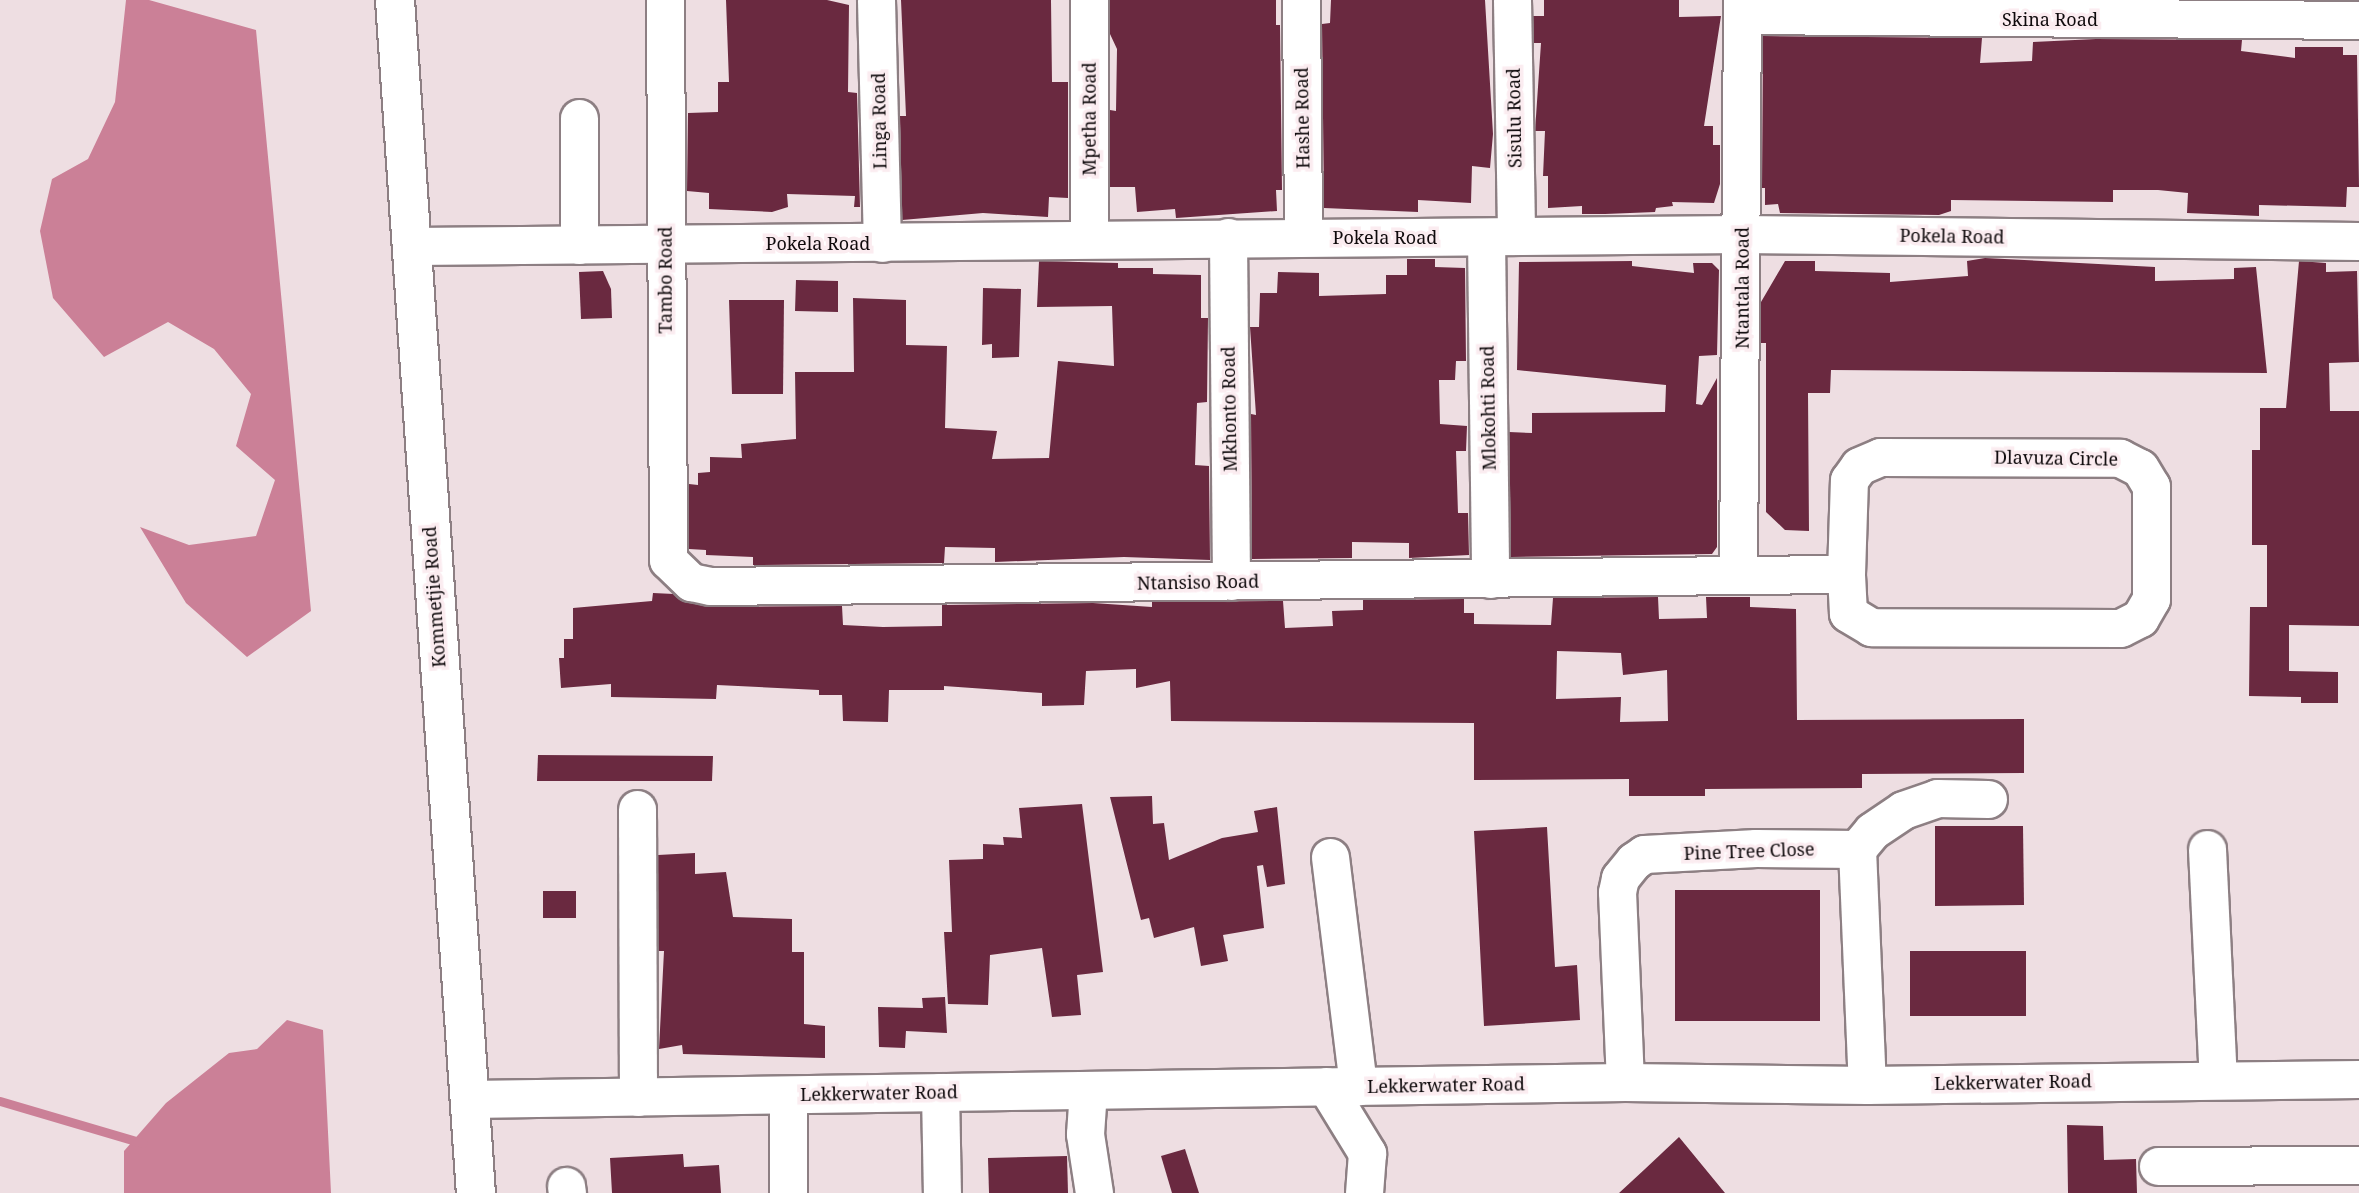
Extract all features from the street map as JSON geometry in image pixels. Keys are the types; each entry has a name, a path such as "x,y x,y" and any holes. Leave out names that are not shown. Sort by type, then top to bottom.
{"main road":[{"name":"Kommetjie Road","path":"395,0 477,1193"}],"street":[{"name":"Tambo Road","path":"665,0 664,245 668,560"},
{"name":"Linga Road","path":"876,0 882,243"},
{"name":"Mpetha Road","path":"1089,0 1089,239"},
{"name":"Hashe Road","path":"1301,0 1303,236"},
{"name":"Sisulu Road","path":"1501,237 1513,0"},
{"name":"Skina Road","path":"1742,7 2278,10 2359,20"},
{"name":"Ntantala Road","path":"1738,575 1742,7"},
{"path":"579,118 579,245"},
{"name":"Pokela Road","path":"412,247 1303,236 1741,234 2359,241"},
{"name":"Mkhonto Road","path":"1228,237 1231,581"},
{"name":"Mlokohti Road","path":"1490,579 1501,237"},
{"name":"Dlavuza Circle","path":"2120,458 2147,477 2153,502 2151,599 2144,613 2129,625 2091,629 1884,628 1862,625 1850,616 1846,574 1846,492 1853,474 1869,460 2120,458"},
{"name":"Ntansiso Road","path":"668,560 679,575 710,586 1738,575"},
{"path":"1738,575 1846,574"},
{"path":"1867,1085 1857,849 1872,831 1910,807 1937,798 1987,799"},
{"path":"638,809 638,1097"},
{"name":"Pine Tree Close","path":"1625,1082 1617,892 1620,878 1634,861 1644,854 1756,848 1857,849"},
{"path":"2207,849 2218,1079"},
{"path":"1330,857 1342,1086 1367,1153 1364,1193"},
{"name":"Lekkerwater Road","path":"469,1098 1625,1082 1867,1085 2359,1079"},
{"path":"1088,1090 1085,1134 1094,1193"},
{"path":"940,1092 942,1193"},
{"path":"788,1095 788,1193"},
{"path":"2158,1166 2359,1165"}],"shaded area":[{"path":"126,0 149,0 256,30 311,611 247,657 186,603 140,527 189,545 256,536 275,480 236,446 251,394 214,349 168,322 104,357 53,298 40,231 52,179 88,159 115,102"},
{"path":"287,1020 323,1030 331,1193 124,1193 124,1151 166,1103 229,1053 257,1049"}],"building":[{"path":"726,0 827,0 849,5 848,92 857,93 860,207 854,207 855,196 787,194 788,207 772,212 709,209 709,193 687,191 688,113 718,112 718,82 729,82"},
{"path":"901,0 1051,0 1052,82 1068,82 1068,198 1049,197 1048,217 983,213 902,220 900,116 906,116"},
{"path":"1110,0 1276,0 1276,25 1280,25 1282,190 1276,190 1277,211 1176,218 1175,209 1137,212 1135,187 1110,187 1110,110 1116,111 1117,49 1110,34"},
{"path":"1331,0 1485,0 1493,134 1490,168 1472,166 1471,203 1418,200 1418,212 1324,208 1322,24 1330,23"},
{"path":"1544,0 1679,0 1679,17 1721,16 1704,126 1713,126 1713,145 1720,145 1720,184 1714,203 1672,202 1673,206 1656,208 1655,212 1605,214 1582,214 1582,206 1548,208 1548,176 1543,176 1545,131 1535,131 1541,43 1534,43 1533,16 1544,16"},
{"path":"1763,36 1982,38 1980,63 2032,61 2033,42 2096,39 2242,40 2241,51 2295,58 2295,47 2343,47 2343,55 2357,55 2359,187 2347,187 2346,207 2259,205 2259,216 2187,213 2188,193 2158,190 2113,190 2113,202 1951,200 1951,211 1939,215 1780,213 1778,204 1765,205 1765,188 1762,188"},
{"path":"1985,258 2155,267 2155,281 2234,279 2234,268 2256,267 2267,373 1831,370 1830,393 1808,393 1809,531 1785,530 1766,512 1766,343 1761,343 1761,302 1785,261 1815,261 1815,271 1890,273 1890,282 1968,276 1967,261"},
{"path":"1407,259 1435,259 1435,267 1465,268 1466,361 1456,361 1455,380 1439,380 1440,424 1467,426 1466,451 1456,451 1458,513 1468,513 1469,555 1409,558 1409,543 1352,542 1352,558 1252,559 1251,414 1256,415 1250,327 1259,327 1260,293 1277,293 1278,272 1319,273 1319,296 1386,294 1386,275 1407,275"},
{"path":"1039,261 1118,263 1118,268 1153,268 1153,274 1201,275 1201,318 1208,318 1207,402 1197,403 1195,465 1209,466 1210,560 1124,557 995,562 995,548 945,547 944,563 753,565 753,557 706,555 706,550 689,549 689,484 698,485 698,473 710,472 710,457 742,458 741,444 796,439 795,372 854,372 853,298 906,300 906,345 947,346 945,428 997,431 992,459 1049,458 1058,361 1114,366 1112,306 1037,307"},
{"path":"1632,261 1632,266 1694,273 1693,263 1712,263 1719,270 1717,355 1699,356 1696,404 1702,405 1717,378 1717,547 1712,554 1511,557 1509,432 1532,433 1532,413 1665,412 1666,385 1517,370 1519,262"},
{"path":"2299,261 2326,263 2326,272 2357,271 2359,362 2329,363 2330,411 2359,411 2359,626 2289,625 2289,671 2338,672 2338,703 2301,703 2301,697 2249,696 2250,607 2267,607 2267,545 2252,545 2252,450 2260,450 2260,408 2286,408"},
{"path":"603,271 611,289 612,318 581,319 579,272"},
{"path":"796,280 838,281 838,312 795,311"},
{"path":"983,288 1021,289 1019,357 992,358 992,344 982,345"},
{"path":"729,300 784,300 783,394 732,394"},
{"path":"653,593 674,594 710,607 842,606 843,625 883,627 942,626 942,605 1093,603 1152,607 1152,602 1283,601 1285,628 1333,626 1332,611 1363,610 1363,600 1464,599 1464,613 1474,613 1474,624 1551,625 1553,598 1658,597 1659,619 1707,618 1706,597 1750,597 1750,607 1796,609 1797,720 2024,719 2024,773 1862,774 1862,788 1705,789 1705,796 1629,796 1629,779 1474,780 1474,723 1171,721 1170,681 1136,688 1136,669 1086,671 1084,705 1042,706 1042,693 944,686 944,690 889,690 888,722 843,721 842,695 819,695 819,690 717,685 716,699 611,697 611,684 561,688 559,658 564,658 564,639 573,639 573,608 652,601","holes":["1557,651 1621,653 1623,675 1667,670 1668,721 1620,722 1621,697 1556,699"]},
{"path":"538,755 713,756 712,781 537,781"},
{"path":"1152,796 1153,824 1164,823 1169,860 1222,838 1258,832 1254,811 1277,807 1285,884 1267,887 1263,865 1257,866 1264,928 1223,935 1228,961 1201,966 1194,927 1154,938 1149,918 1141,920 1110,797"},
{"path":"1082,804 1103,972 1077,975 1081,1015 1052,1017 1042,948 990,955 988,1005 948,1004 944,932 952,932 949,860 983,859 983,844 1004,845 1003,837 1022,838 1019,808"},
{"path":"1935,826 2023,826 2024,905 1935,906"},
{"path":"1547,827 1555,967 1577,965 1580,1020 1484,1026 1474,831"},
{"path":"695,853 695,874 726,872 733,917 792,919 792,952 804,952 804,1024 825,1026 825,1058 683,1054 682,1045 659,1049 664,951 658,951 658,855"},
{"path":"1675,890 1820,890 1820,1021 1675,1021"},
{"path":"543,891 576,891 576,918 543,918"},
{"path":"1910,951 2026,951 2026,1016 1910,1016"},
{"path":"945,997 947,1033 906,1031 905,1048 879,1047 878,1007 923,1008 922,998"},
{"path":"2067,1125 2103,1126 2104,1160 2136,1159 2137,1193 2068,1193"},
{"path":"1679,1137 1725,1193 1619,1193 1645,1169"},
{"path":"1185,1149 1199,1193 1172,1193 1161,1156"},
{"path":"683,1154 684,1167 719,1165 721,1193 612,1193 610,1158"},
{"path":"1067,1156 1068,1193 989,1193 988,1158"}],"waterway":[{"path":"0,1101 143,1143"}]}
